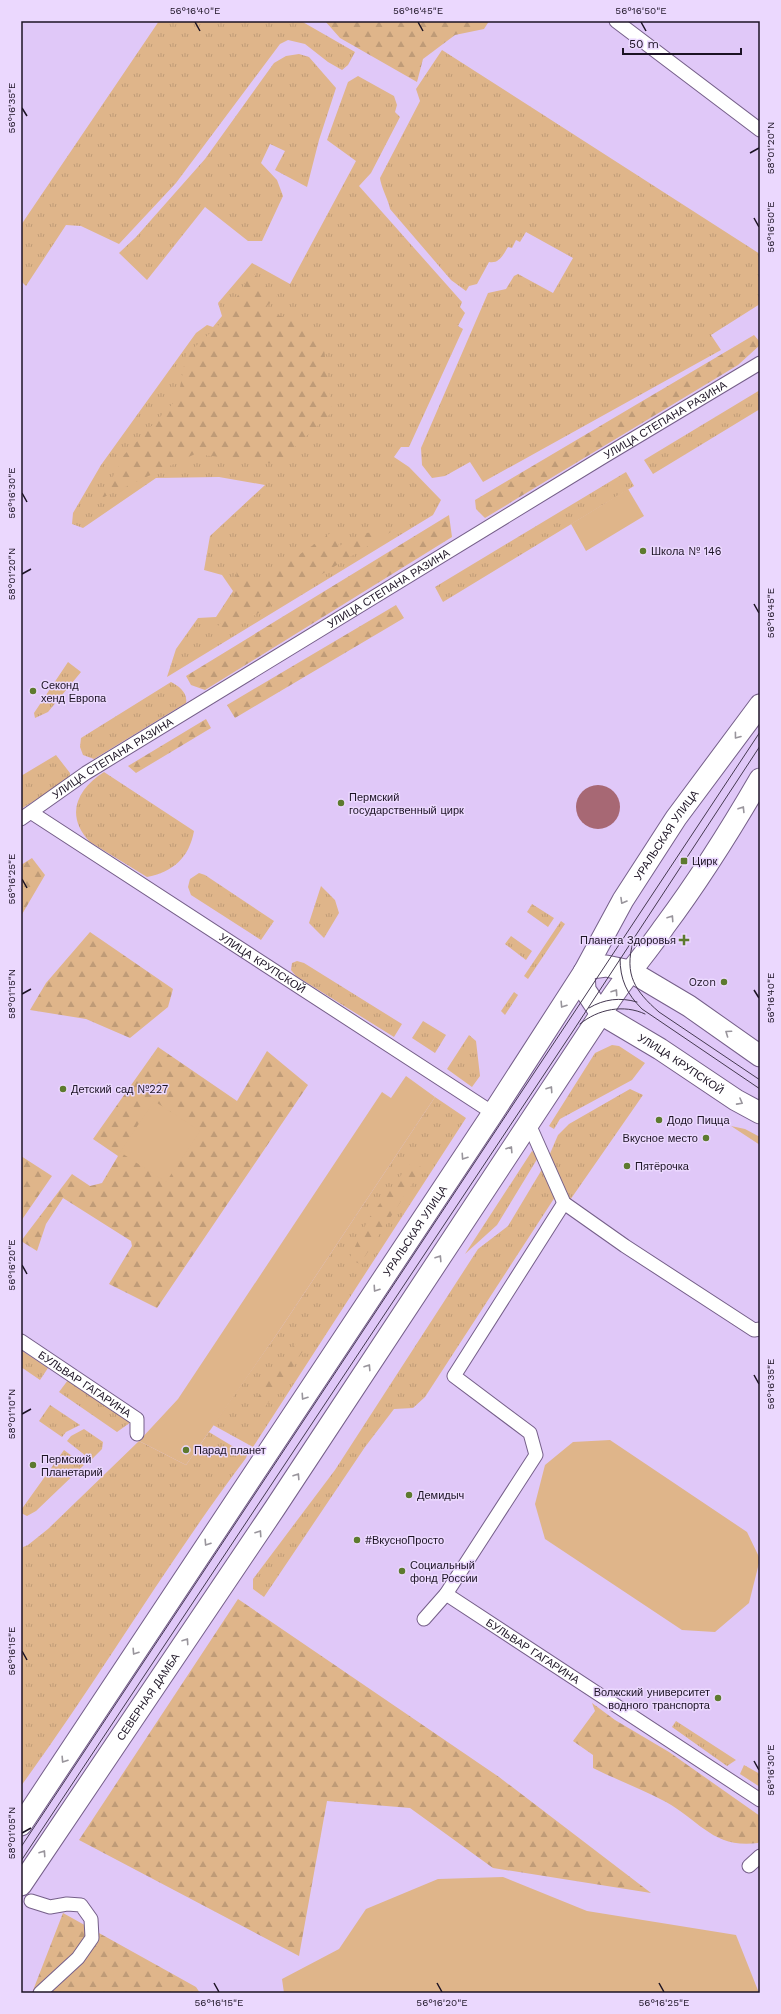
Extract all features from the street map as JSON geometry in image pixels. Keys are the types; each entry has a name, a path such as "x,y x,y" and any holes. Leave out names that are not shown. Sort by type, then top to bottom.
{"main road":[{"name":"УРАЛЬСКАЯ УЛИЦА","path":"21,1825 493,1113 584,972 623,900 676,818 760,705"},
{"path":"528,1122 600,1014 630,971 664,927 721,843 760,779"},
{"path":"600,1014 585,990 584,972 591,968 606,966 630,971 689,1006 760,1056"},
{"name":"УЛИЦА КРУПСКОЙ","path":"600,1014 660,1049 736,1100 760,1113"},
{"name":"СЕВЕРНАЯ ДАМБА","path":"26,1893 275,1508 528,1122"}],"street":[{"path":"616,21 760,130"},
{"name":"УЛИЦА СТЕПАНА РАЗИНА","path":"26,816 86,773 603,457 760,363"},
{"name":"УЛИЦА КРУПСКОЙ","path":"26,816 493,1113"},
{"path":"528,1122 564,1203 625,1246 754,1330 760,1329"},
{"path":"424,1619 446,1594 536,1455 530,1432 454,1376 564,1203"},
{"name":"БУЛЬВАР ГАГАРИНА","path":"21,1341 137,1419 137,1434"},
{"name":"БУЛЬВАР ГАГАРИНА","path":"446,1594 760,1800"},
{"path":"749,1866 760,1856"},
{"path":"26,1893 50,1907 67,1904 81,1905 91,1919 92,1938 78,1958 40,1993"}],"green space":[{"path":"159,21 301,21 355,52 348,65 342,70 328,62 305,44 288,40 280,44 176,183 119,244 81,226 66,225 26,286 21,281 21,225"},
{"path":"325,21 489,21 484,29 455,35 423,59 417,82 340,38"},
{"path":"442,50 760,254 760,304 711,335 721,350 483,482 470,462 445,476 432,478 422,465 421,448 488,293 506,289 514,276 518,274 553,293 573,258 526,232 520,242 516,240 512,248 508,247 498,260 495,262 489,262 477,284 469,286 466,291 451,280 390,209 380,178 420,101 416,89"},
{"path":"299,54 309,57 336,88 319,140 307,187 275,170 285,151 270,144 261,163 277,180 283,196 262,241 248,241 205,207 147,280 119,253 136,237 205,159 274,63 286,56"},
{"path":"358,76 394,96 397,105 395,112 400,117 371,173 359,186 462,302 460,307 465,313 458,326 463,329 409,447 401,447 394,457 409,467 441,500 433,515 167,677 176,649 198,618 216,617 233,591 222,575 204,570 210,536 265,485 219,477 156,478 83,528 72,524 73,513 101,465 196,333 207,325 213,327 222,316 218,303 252,263 290,284 356,161 327,140 348,82"},
{"path":"252,272 277,296 262,311 292,319 323,341 332,412 277,464 195,454 102,498 124,455 178,398 186,355 221,323"},
{"path":"754,335 760,342 760,345 738,365 485,518 476,509 475,500"},
{"path":"760,390 760,409 653,474 644,460"},
{"path":"626,472 634,486 443,602 435,587"},
{"path":"628,489 644,516 586,551 571,524"},
{"path":"449,515 452,537 205,690 191,685 186,676"},
{"path":"335,530 339,546 366,533 394,530 226,633 216,628 232,611 237,570 261,581"},
{"path":"396,605 404,618 235,718 227,705"},
{"path":"68,662 81,672 48,712 35,718 34,713"},
{"path":"171,682 180,688 184,693 186,696 186,703 94,759 83,755 80,747 81,738"},
{"path":"206,719 211,728 136,773 128,766"},
{"path":"56,755 70,773 70,779 21,809 21,776"},
{"path":"104,772 194,831 192,841 184,856 165,872 147,877 90,842 82,832 76,813 77,804 86,787"},
{"path":"32,858 45,875 21,916 21,865"},
{"path":"199,873 205,875 274,921 261,940 191,895 188,887 190,879"},
{"path":"321,886 335,900 339,913 324,938 309,923"},
{"path":"532,904 554,918 548,927 527,912"},
{"path":"561,921 565,924 528,979 524,976"},
{"path":"90,932 173,989 168,1007 130,1038 86,1019 30,1010 46,983"},
{"path":"511,936 532,951 526,960 505,944"},
{"path":"297,961 304,963 402,1024 394,1037 296,976 291,970 292,963"},
{"path":"514,992 518,995 505,1015 501,1011"},
{"path":"423,1021 446,1035 435,1053 412,1038"},
{"path":"469,1035 476,1041 480,1076 472,1087 447,1069"},
{"path":"612,1045 619,1046 645,1063 632,1080 560,1119 554,1129 549,1126 595,1053"},
{"path":"158,1047 237,1101 267,1051 308,1085 157,1308 109,1284 132,1246 131,1241 63,1198 46,1224 37,1251 21,1241 72,1174 90,1186 102,1183 118,1156 93,1139"},
{"path":"406,1076 435,1097 279,1331 186,1465 139,1441 178,1399 382,1092 391,1098"},
{"path":"630,1089 643,1095 568,1203 549,1156 558,1135 569,1124"},
{"path":"435,1097 466,1118 253,1447 213,1425 279,1331"},
{"path":"154,1101 200,1131 166,1182 120,1152"},
{"path":"731,1126 745,1129 760,1137 760,1145"},
{"path":"532,1151 539,1156 497,1225 465,1254"},
{"path":"21,1156 52,1176 21,1221"},
{"path":"414,1158 422,1169 360,1264 349,1259 369,1218"},
{"path":"544,1166 555,1197 425,1397 413,1408 394,1409 365,1447 264,1597 253,1589 253,1579 335,1470 478,1249 508,1226"},
{"path":"302,1336 309,1342 262,1412 252,1408 271,1374"},
{"path":"21,1350 48,1368 40,1380 21,1367"},
{"path":"68,1380 131,1422 117,1432 59,1392"},
{"path":"50,1405 80,1425 66,1432 62,1437 39,1421"},
{"path":"84,1429 103,1442 102,1449 91,1460 67,1441 71,1436"},
{"path":"209,1432 247,1455 246,1458 188,1539 78,1705 21,1786 21,1555 23,1547 28,1545 48,1529 139,1441 186,1465"},
{"path":"610,1440 747,1532 760,1559 749,1603 715,1632 682,1630 545,1539 535,1504 545,1465 573,1442"},
{"path":"64,1450 84,1465 36,1511 27,1516 21,1513 21,1510"},
{"path":"238,1599 499,1777 651,1893 493,1868 410,1808 327,1801 299,1956 79,1840"},
{"path":"592,1703 615,1720 669,1752 760,1816 760,1841 758,1843 743,1844 730,1842 719,1838 708,1832 678,1809 666,1802 593,1768 593,1755 573,1741 595,1711"},
{"path":"676,1721 736,1760 727,1766 672,1727"},
{"path":"744,1765 760,1774 760,1787 740,1774"},
{"path":"503,1877 587,1911 736,1935 759,1993 284,1993 282,1979 339,1949 366,1909 438,1879"},
{"path":"63,1913 196,1987 200,1993 32,1993"}],"shaded area":[{"path":"594,785 602,785 607,786 614,791 619,798 619,816 614,823 607,828 594,829 586,826 579,819 576,811 576,803 579,795 586,788"}],"tram line":[{"path":"21,1847 760,732"},
{"path":"21,1861 573,1031 760,746"},
{"path":"633,942 630,964 631,973 634,982 644,997 659,1012 760,1080"},
{"path":"620,958 621,973 625,986 632,998 642,1009 760,1089"},
{"path":"589,1008 606,1001 618,999 637,1002"},
{"path":"580,1024 595,1015 611,1010 629,1009 645,1014"}],"place":[{"name":"Школа № 146","path":"643,551"},
{"name":"Секонд хенд Европа","path":"33,691"},
{"name":"Пермский государственный цирк","path":"341,803"},
{"name":"Цирк","path":"684,861"},
{"name":"Планета Здоровья","path":"684,940"},
{"name":"Ozon","path":"724,982"},
{"name":"Детский сад №227","path":"63,1089"},
{"name":"Додо Пицца","path":"659,1120"},
{"name":"Вкусное место","path":"706,1138"},
{"name":"Пятёрочка","path":"627,1166"},
{"name":"Парад планет","path":"186,1450"},
{"name":"Пермский Планетарий","path":"33,1465"},
{"name":"Демидыч","path":"409,1495"},
{"name":"#ВкусноПросто","path":"357,1540"},
{"name":"Социальный фонд России","path":"402,1571"},
{"name":"Волжский университет водного транспорта","path":"718,1698"}]}
